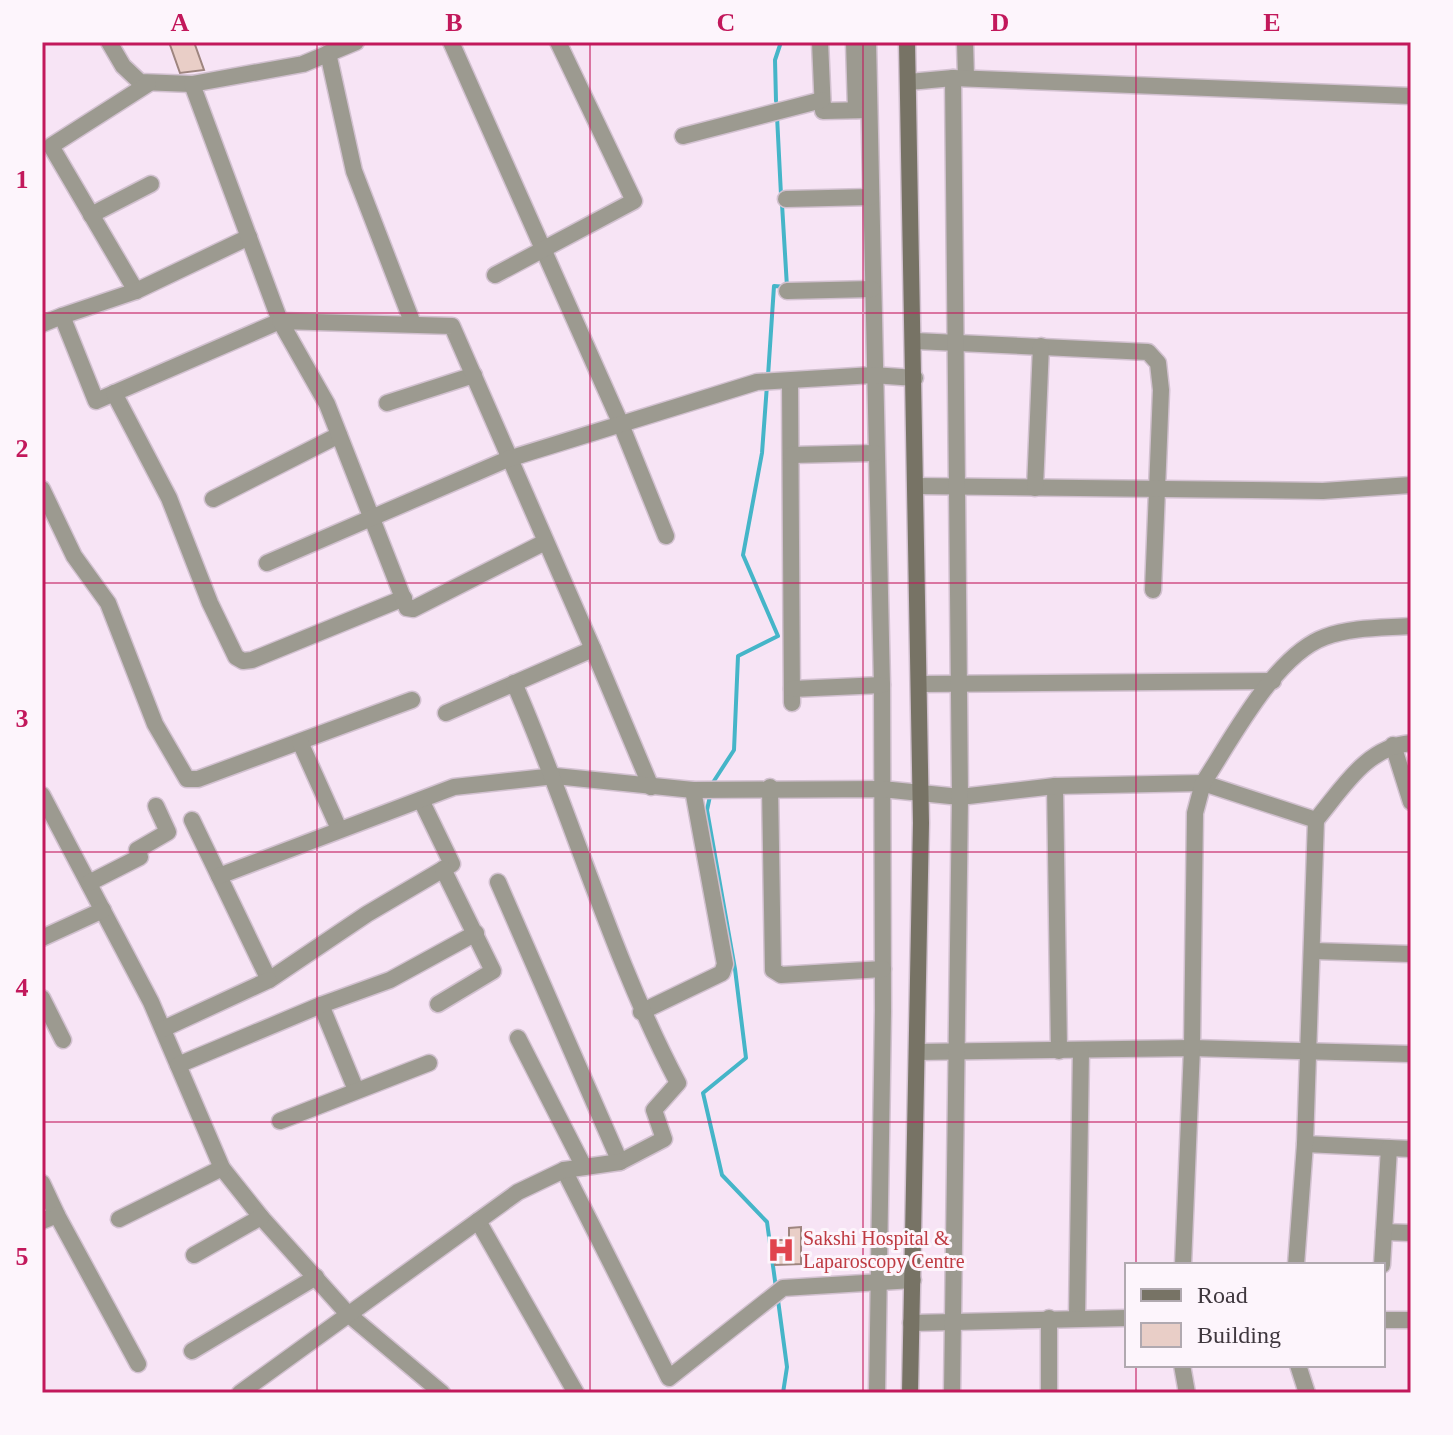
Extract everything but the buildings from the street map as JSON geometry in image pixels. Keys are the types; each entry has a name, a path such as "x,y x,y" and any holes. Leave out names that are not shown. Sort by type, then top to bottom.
{"main road":[{"path":"907,42 915,341 921,792 910,1393"}],"street":[{"path":"109,42 123,66 148,84"},
{"path":"136,291 51,146 148,84 192,84 303,64 356,42"},
{"path":"451,42 620,422 666,536"},
{"path":"495,275 631,205 634,197 558,42"},
{"path":"820,42 823,111 862,110"},
{"path":"854,42 871,197 882,685 883,969 877,1393"},
{"path":"862,110 868,42"},
{"path":"952,1393 960,797 956,341 960,78 965,42"},
{"path":"328,53 354,171 413,324"},
{"path":"909,82 960,78 1411,96"},
{"path":"192,84 280,321 327,404 407,608 413,609 545,542"},
{"path":"683,136 822,100"},
{"path":"91,215 151,184"},
{"path":"786,199 871,197"},
{"path":"42,324 136,291 249,237"},
{"path":"787,291 872,289"},
{"path":"62,316 96,401 280,321 452,326 651,787"},
{"path":"915,341 1148,352 1158,363 1161,390 1153,590"},
{"path":"1035,488 1041,346"},
{"path":"387,403 474,375"},
{"path":"267,563 508,459 620,422 765,381 873,375 915,378"},
{"path":"790,381 792,696 882,685"},
{"path":"114,393 169,498 210,603 236,657 243,661 252,660 404,598"},
{"path":"213,499 339,435"},
{"path":"791,455 875,453"},
{"path":"917,486 1323,491 1411,485"},
{"path":"42,489 74,556 108,603 155,724 187,779 198,779 412,700"},
{"path":"1183,1263 1192,1048 1195,813 1203,783 1288,661 1322,638 1411,626"},
{"path":"446,713 593,649"},
{"path":"919,684 1273,681"},
{"path":"240,1393 518,1192 564,1170 620,1162 664,1139 654,1110 678,1083 641,1012 555,776 514,683"},
{"path":"300,742 339,829"},
{"path":"1296,1263 1314,951 1316,820 1365,763 1393,745 1411,743"},
{"path":"1393,745 1411,802"},
{"path":"219,876 454,787 555,776 693,790 770,787 882,789 960,797 1055,786 1203,783 1316,820"},
{"path":"1055,786 1059,1051"},
{"path":"770,787 773,970 781,975 883,969"},
{"path":"641,1012 722,973 725,964 693,790"},
{"path":"42,795 163,1029 222,1168 261,1217 348,1314 442,1393"},
{"path":"163,1029 269,980 367,914 452,864 421,800"},
{"path":"89,883 140,857 137,850 168,832 156,806"},
{"path":"192,820 269,980"},
{"path":"438,1004 493,971 443,869"},
{"path":"498,882 620,1162"},
{"path":"42,938 103,910"},
{"path":"178,1065 321,1005 390,980 476,933"},
{"path":"1314,951 1411,954"},
{"path":"42,998 63,1040"},
{"path":"321,1005 356,1090"},
{"path":"518,1038 584,1167"},
{"path":"917,1052 1192,1048 1411,1054"},
{"path":"1077,1318 1081,1050"},
{"path":"280,1121 429,1063"},
{"path":"1305,1144 1411,1149"},
{"path":"1382,1263 1389,1148"},
{"path":"119,1219 222,1168"},
{"path":"564,1170 669,1378 783,1288 913,1280"},
{"path":"42,1183 49,1218 138,1364"},
{"path":"194,1255 261,1217"},
{"path":"478,1221 576,1393"},
{"path":"1384,1232 1411,1233"},
{"path":"192,1351 316,1277"},
{"path":"1049,1318 1049,1393"},
{"path":"911,1323 953,1319 1125,1318"},
{"path":"1385,1320 1411,1320"},
{"path":"1182,1367 1187,1393"},
{"path":"1299,1367 1307,1393"}],"waterway":[{"path":"776,101 775,60 781,42"},
{"path":"777,116 781,195"},
{"path":"768,376 774,286 787,287 782,204"},
{"path":"712,784 734,750 738,656 778,636 743,555 762,453 767,385"},
{"path":"710,796 707,810 735,969 746,1058 703,1093 722,1175 767,1222 776,1288"},
{"path":"778,1300 787,1367 783,1393"}],"place":[{"name":"Sakshi Hospital & Laparoscopy Centre","path":"781,1250"}]}
